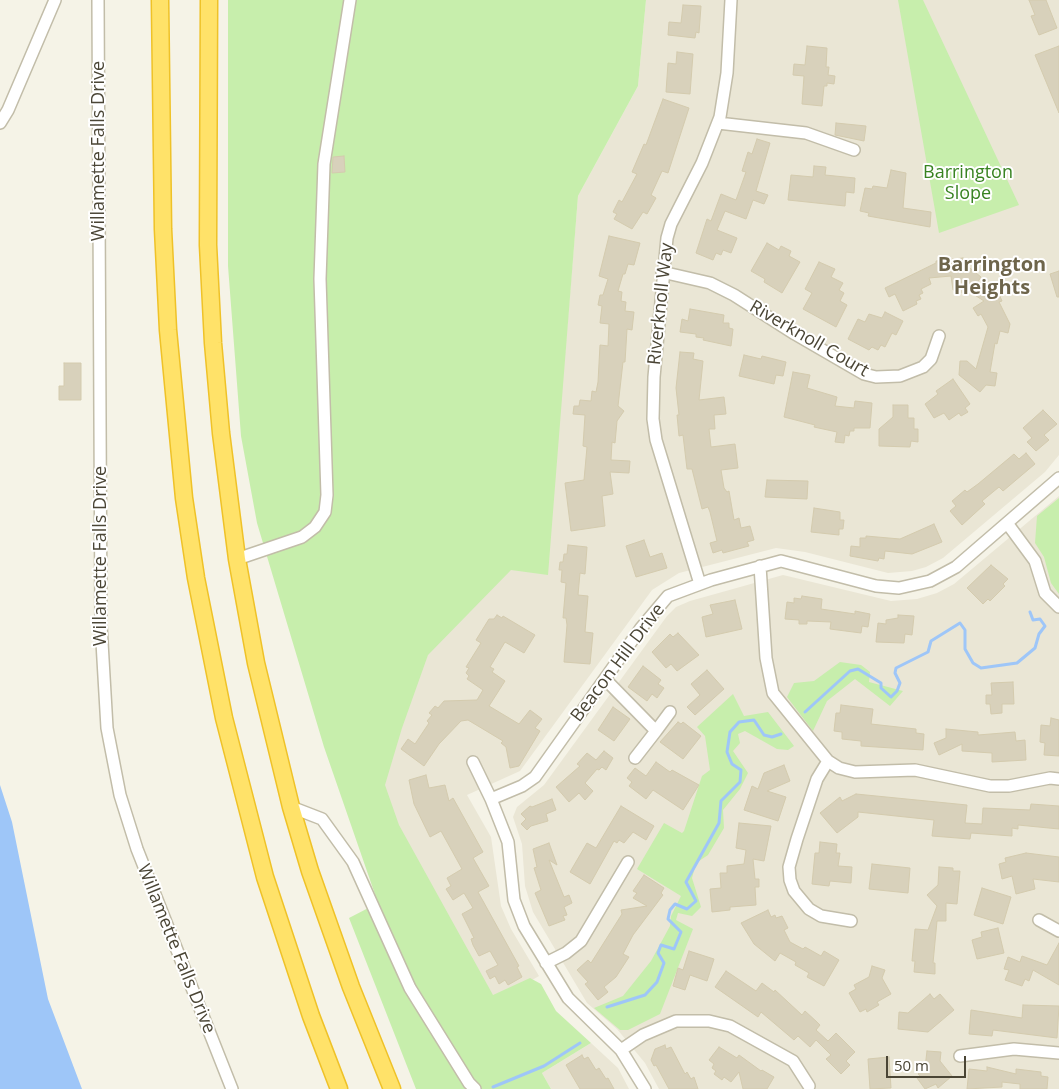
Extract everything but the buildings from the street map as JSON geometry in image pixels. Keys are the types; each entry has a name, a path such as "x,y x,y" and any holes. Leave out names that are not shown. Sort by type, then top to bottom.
{"highway":[{"path":"160,0 163,220 168,330 184,498 196,578 220,700 260,858 298,980 338,1086"},
{"path":"209,0 208,236 212,334 221,433 237,558 256,663 310,871 350,988 392,1089"}],"street":[{"path":"0,123 8,110 55,0"},
{"name":"Willamette Falls Drive","path":"98,0 100,615 107,728 114,772 137,849 232,1089"},
{"path":"237,558 302,538 315,527 325,512 328,495 320,279 324,164 350,0"},
{"name":"Riverknoll Way","path":"700,584 658,445 653,419 654,377 662,272 671,224 702,163 718,122 725,91 731,0"},
{"path":"718,122 806,133 854,150"},
{"name":"Riverknoll Court","path":"662,272 710,283 734,295 794,334 852,367 876,377 900,376 923,367 931,359 939,336"},
{"name":"Beacon Hill Drive","path":"491,799 522,786 535,777 604,679 663,600 679,591 776,562 789,562 876,586 908,587 944,576 1059,478"},
{"path":"1007,523 1034,561 1042,588 1059,607"},
{"path":"760,566 766,658 773,693 828,761 839,768 855,772 915,770 990,786 1009,786 1050,778 1059,779"},
{"path":"604,679 656,731"},
{"path":"635,758 670,712"},
{"path":"828,761 817,779 797,840 790,867 790,880 794,891 809,909 821,916 851,921"},
{"path":"473,762 491,799 508,842 512,892 517,911 568,998 621,1050 645,1089"},
{"path":"292,807 322,819 353,862 410,988 469,1083 475,1089"},
{"path":"546,963 581,941 628,862"},
{"path":"1040,920 1059,931"},
{"path":"621,1050 643,1035 676,1022 709,1021 730,1026 793,1062 809,1086"},
{"path":"960,1056 1014,1049 1059,1052"}],"shaded area":[{"path":"646,0 1059,0 1059,455 1045,472 943,558 926,567 912,571 888,573 805,552 776,548 679,573 652,590 520,771 467,795 491,837 501,906 511,929 539,976 491,1004 396,827 381,785 404,688 478,578 511,567 547,569 578,196 638,86"},
{"path":"1059,496 1059,1089 659,1089 645,1063 617,1029 587,1003 533,912 525,886 522,844 513,817 517,807 544,785 667,616 676,607 690,601 783,575 891,601 917,599 937,593 954,584"},
{"path":"591,1043 618,1068 629,1089 551,1089 542,1073"}],"green space":[{"path":"228,0 646,0 638,86 578,196 548,575 511,570 428,655 402,728 385,785 399,825 493,995 530,978 541,984 556,1011 591,1043 542,1073 551,1089 416,1089 349,918 378,903 324,747 257,523 241,436 228,266"},
{"name":"Barrington Slope","path":"898,0 923,0 1019,205 939,233"},
{"path":"1059,498 1059,594 1051,583 1044,557 1035,543 1037,516"},
{"path":"840,662 861,665 870,672 869,682 903,691 890,706 855,679 827,701 813,731 787,697 794,683 814,681"},
{"path":"733,694 744,716 768,712 794,746 788,750 777,749 745,731 738,734 740,743 733,751 748,773 740,789 723,810 724,828 708,855 696,863 692,878 701,907 692,916 678,913 676,920 693,929 660,1014 628,1030 620,1030 594,1008 623,996 651,961 670,926 671,916 681,896 637,869 664,823 682,833 684,831 702,776 710,770 705,736 697,727"}],"water":[{"path":"0,785 12,822 48,999 82,1089 0,1089"}],"waterway":[{"path":"805,712 850,671 858,669 881,683 881,688 891,697 897,691 900,683 895,673 896,668 928,652 931,641 960,623 965,630 965,649 973,663 981,668 1017,663 1035,648 1039,634 1045,626 1040,619 1033,620 1030,612"},
{"path":"607,1007 645,995 657,982 664,963 658,953 661,945 674,949 681,932 668,919 670,910 675,904 687,909 696,901 686,882 719,823 721,801 740,782 741,770 732,764 727,752 730,732 739,722 754,720 764,735 772,737 781,734"},
{"path":"493,1087 544,1066 580,1043"}],"district":[{"name":"Barrington Heights","path":"992,276"}]}
